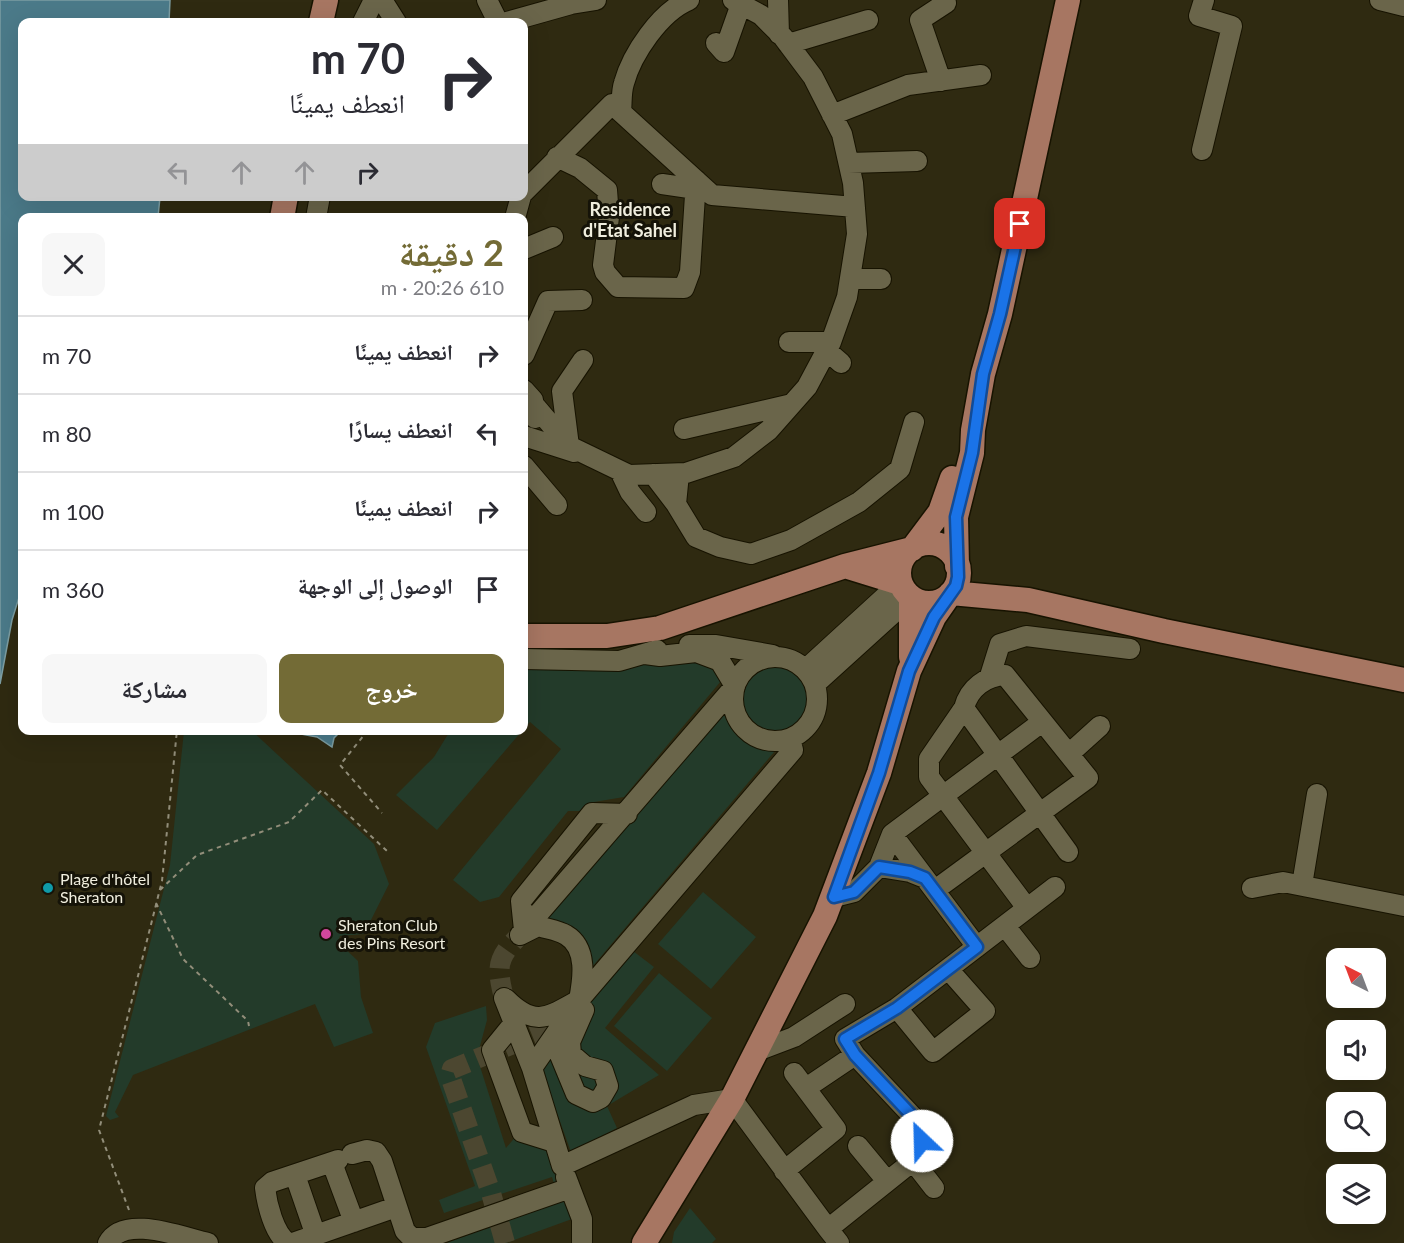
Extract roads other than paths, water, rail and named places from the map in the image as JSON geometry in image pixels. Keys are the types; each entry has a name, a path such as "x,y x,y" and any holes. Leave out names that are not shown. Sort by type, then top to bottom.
{"main road":[{"path":"322,18 326,0"},
{"path":"645,1243 732,1099 834,897 879,773 909,671 934,617 956,586 958,567 956,517 972,453 973,430 983,374 1000,314 1068,0"},
{"path":"909,671 913,634 901,563 940,512 973,430"},
{"path":"528,636 607,636 660,628 845,566 931,543 948,551 958,567 972,577 990,584 1404,666"},
{"path":"845,566 906,590 918,601 935,602 950,593 1028,600 1164,631 1404,680"}],"street":[{"path":"365,18 374,0"},
{"path":"382,0 393,18"},
{"path":"487,0 496,18"},
{"path":"521,18 564,3 596,0"},
{"path":"621,112 624,83 651,30 680,4 689,0"},
{"path":"777,0 784,39"},
{"path":"1202,150 1232,26 1199,16 1204,0"},
{"path":"1380,0 1404,6"},
{"path":"528,392 569,446 629,475 680,474 734,457 769,430 807,387 828,346 847,297 857,234 849,163 842,134 813,77 784,39 761,15 737,2 724,52 716,43"},
{"path":"941,81 920,20 946,3"},
{"path":"528,25 535,14"},
{"path":"784,39 868,20"},
{"path":"832,115 908,86 981,75"},
{"path":"528,188 612,104 696,184 712,195 855,207"},
{"path":"557,157 580,168 607,190 609,218 603,265 605,272 618,287 684,288 690,272 696,184"},
{"path":"849,163 916,161"},
{"path":"662,184 696,184"},
{"path":"528,247 553,237"},
{"path":"850,279 880,279"},
{"path":"528,346 548,301 582,300"},
{"path":"789,342 828,346 842,363"},
{"path":"569,446 562,391 583,360"},
{"path":"528,392 534,422 528,428"},
{"path":"684,429 792,404"},
{"path":"653,474 676,504 696,537 720,547 751,554 791,540 859,502 900,469 914,422"},
{"path":"528,437 588,456"},
{"path":"528,471 557,505"},
{"path":"620,471 630,492 646,512"},
{"path":"676,504 680,474"},
{"path":"811,677 906,590"},
{"path":"1028,909 928,777 929,759 964,708 967,695 990,676 1000,644 1026,636 1130,649"},
{"path":"528,659 619,661 664,648 716,645 789,659 811,677 816,710 811,723 790,739 777,742 764,741 751,735 741,725 735,713 735,686 720,661 696,652 660,657 645,654"},
{"path":"522,932 627,814 735,686 741,673 752,664 765,658 780,657"},
{"path":"930,884 986,853 1041,813 1093,785 1005,675 990,676"},
{"path":"964,708 1068,852"},
{"path":"834,897 854,892 879,867 892,834 944,798 1042,722"},
{"path":"1070,754 1100,726"},
{"path":"532,1068 583,996 793,750 790,739"},
{"path":"1302,885 1317,794"},
{"path":"522,932 521,901 592,813 627,814"},
{"path":"892,834 977,947"},
{"path":"879,867 910,872 930,884"},
{"path":"1252,888 1283,882 1404,906"},
{"path":"562,1166 694,1105 732,1099 834,1236 887,1181 913,1161 922,1141 915,1119 855,1055 845,1039 897,1008 1055,887"},
{"path":"522,932 538,926 567,935 579,952 584,972 583,996 589,1002 577,1023 570,1042 572,1054 585,1066 603,1071 608,1086 601,1098 593,1102 576,1094 557,1048"},
{"path":"1005,926 1030,958"},
{"path":"897,1008 933,1052 985,1011 948,969"},
{"path":"582,1243 582,1219 554,1142 532,1068 504,998 520,1013 546,1018 583,996"},
{"path":"757,1051 794,1036 845,1004"},
{"path":"514,1023 500,1037 492,1050 522,1132 554,1142"},
{"path":"784,1171 836,1129 800,1080 855,1055"},
{"path":"858,1146 887,1181"},
{"path":"288,1243 283,1240 277,1229 266,1199 265,1188 272,1182 367,1150 376,1152 382,1161 405,1231 412,1238 427,1238 570,1188"},
{"path":"341,1159 354,1222"},
{"path":"913,1161 934,1188"},
{"path":"295,1175 316,1236"},
{"path":"293,1243 396,1207"},
{"path":"108,1243 118,1231 132,1227 208,1243"}],"water":[{"path":"0,0 170,0 169,18 18,18 18,201 160,201 158,213 18,213 18,601 12,620 0,684"},
{"path":"306,735 337,735 332,747 317,737"}],"tunnel":[{"path":"504,998 500,963 507,950 520,935"},
{"path":"505,1243 491,1193 450,1076 452,1069 540,1033 551,1038 557,1048"}],"place":[{"name":"Plage d'hôtel Sheraton","path":"48,888"},
{"name":"Sheraton Club des Pins Resort","path":"326,934"}],"district":[{"name":"Residence d'Etat Sahel","path":"630,220"}]}
